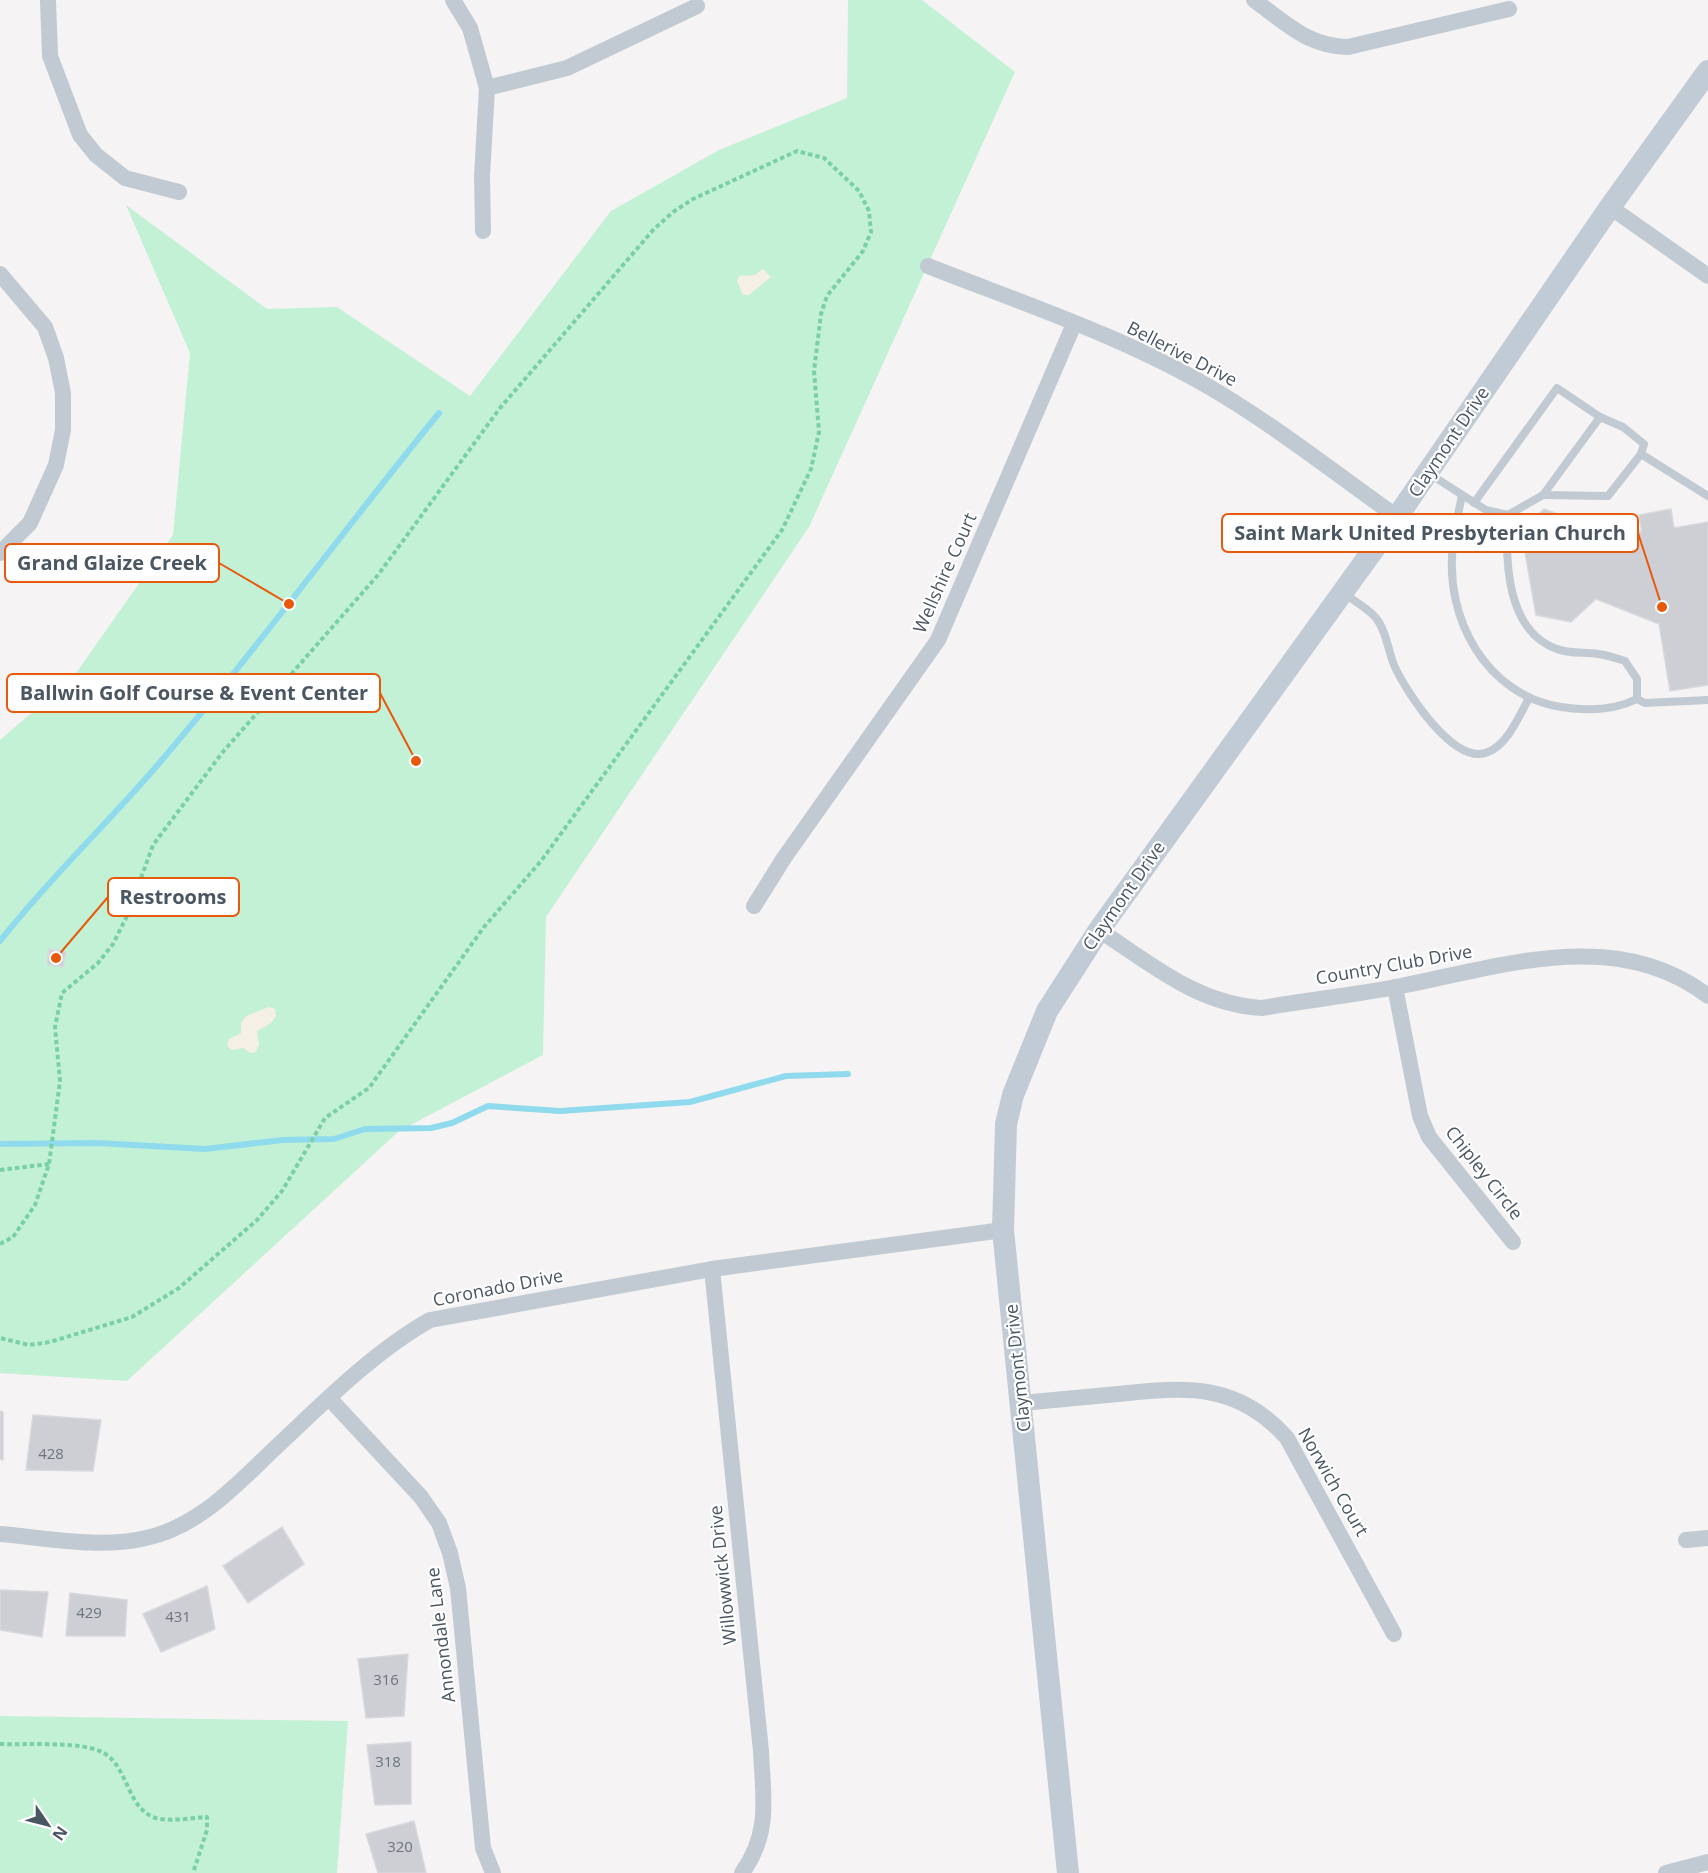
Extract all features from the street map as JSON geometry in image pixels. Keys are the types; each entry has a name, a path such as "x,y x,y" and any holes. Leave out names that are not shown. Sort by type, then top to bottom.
{"street":[{"path":"48,0 50,56 80,135 96,155 125,178 179,192"},
{"path":"453,0 470,28 487,88 482,176 483,231"},
{"path":"1254,0 1312,41 1329,47 1348,47 1509,9"},
{"path":"487,88 567,68 697,6"},
{"name":"Claymont Drive","path":"1068,1873 1003,1230 1006,1124 1013,1095 1047,1011 1099,930 1397,517 1610,207 1708,71"},
{"path":"1610,207 1708,276"},
{"name":"Bellerive Drive","path":"928,266 1074,324 1178,370 1222,394 1397,517"},
{"path":"0,274 45,327 56,358 63,393 63,430 56,465 30,523 0,554"},
{"name":"Wellshire Court","path":"754,906 784,858 938,640 1074,324"},
{"name":"Country Club Drive","path":"1099,930 1188,989 1213,1000 1241,1006 1262,1008 1395,987 1534,959 1599,955 1654,966 1708,996"},
{"name":"Chipley Circle","path":"1395,987 1420,1116 1429,1137 1513,1242"},
{"name":"Coronado Drive","path":"0,1534 121,1541 146,1538 173,1530 215,1504 329,1398 409,1331 430,1320 712,1269 1003,1230"},
{"name":"Willowwick Drive","path":"712,1269 764,1803 761,1836 753,1857 742,1873"},
{"name":"Norwich Court","path":"1022,1403 1179,1387 1225,1397 1249,1407 1271,1421 1287,1438 1394,1634"},
{"name":"Annondale Lane","path":"329,1398 421,1497 439,1523 450,1553 458,1588 483,1848 493,1873"},
{"path":"1686,1540 1708,1538"},
{"path":"1665,1873 1708,1862"}],"lane":[{"path":"1474,503 1557,388 1600,417 1623,427 1644,444 1641,454 1608,496 1543,495"},
{"path":"1428,473 1486,510 1508,515 1543,495 1600,417"},
{"path":"1641,454 1708,496"},
{"path":"1462,495 1452,546 1455,595 1465,627 1488,668 1514,691 1539,703 1584,711 1623,706 1637,699"},
{"path":"1508,515 1505,549 1512,599 1533,632 1556,649 1602,654 1625,661 1637,679 1637,699"},
{"path":"1343,593 1376,618 1403,682 1424,714 1453,744 1473,753 1487,753 1503,742 1529,698"},
{"path":"1637,699 1645,703 1664,704 1708,700"}],"path":[{"path":"0,1244 13,1237 35,1205 50,1164 60,1081 55,1027 62,993 98,963 113,944 128,914 153,845 222,753 378,575 500,408 654,229 673,212 693,199 797,151 824,158 859,191 869,211 871,232 863,251 827,297 821,314 814,371 819,432 811,469 782,530 534,870 512,892 484,927 369,1088 325,1118 282,1191 257,1220 179,1288 132,1317 69,1338 28,1344 0,1338"},
{"path":"0,1170 50,1164"},
{"path":"0,1744 89,1746 117,1763 138,1806 149,1815 161,1819 207,1817 207,1830 193,1873"}],"green space":[{"path":"848,0 922,0 1015,72 809,527 546,917 543,1055 399,1131 127,1381 0,1373 0,740 74,676 173,535 190,353 126,205 267,309 337,307 470,396 611,211 719,150 847,98"},
{"path":"0,1716 348,1721 337,1873 0,1873"}],"sand":[{"path":"763,269 771,277 749,295 743,295 737,281 739,276 755,275"},
{"path":"269,1007 275,1009 276,1016 271,1023 257,1031 259,1044 256,1052 250,1053 243,1048 232,1050 227,1046 229,1039 241,1033 241,1023 246,1016"}],"building":[{"path":"1544,509 1600,529 1609,520 1642,532 1639,515 1671,509 1674,528 1708,522 1708,685 1670,691 1659,624 1596,599 1571,622 1536,615 1521,530"},
{"path":"49,949 66,952 63,967 47,964"},
{"path":"0,1411 3,1412 3,1460 0,1459"},
{"path":"33,1415 101,1420 93,1471 26,1470"},
{"path":"282,1527 304,1564 248,1603 223,1566"},
{"path":"207,1586 215,1629 161,1652 143,1614"},
{"path":"0,1590 48,1592 42,1637 0,1630"},
{"path":"70,1593 127,1600 125,1636 66,1636"},
{"path":"408,1654 404,1716 366,1718 358,1659"},
{"path":"411,1742 411,1804 375,1805 367,1745"},
{"path":"414,1821 426,1873 378,1873 366,1834"}],"waterway":[{"path":"0,941 192,725 439,413"},
{"path":"0,1144 98,1143 205,1149 283,1140 334,1139 365,1129 431,1128 452,1123 488,1106 560,1111 690,1102 786,1076 848,1074"}],"place":[{"name":"Grand Glaize Creek","path":"289,604"},
{"name":"Saint Mark United Presbyterian Church","path":"1662,607"},
{"name":"Ballwin Golf Course & Event Center","path":"416,761"},
{"name":"Restrooms","path":"56,958"}]}
